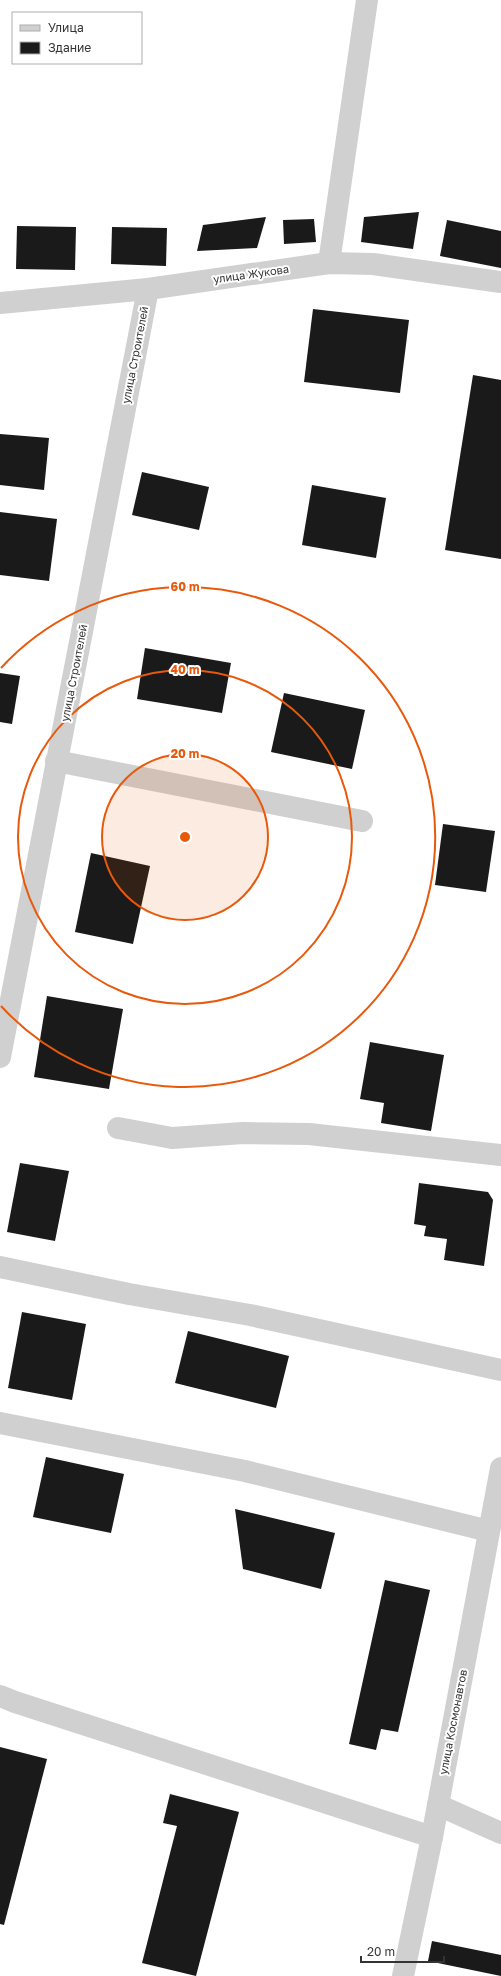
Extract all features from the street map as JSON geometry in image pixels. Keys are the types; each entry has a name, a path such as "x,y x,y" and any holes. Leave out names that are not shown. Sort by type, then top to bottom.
{"street":[{"path":"329,263 367,0"},
{"name":"улица Жукова","path":"0,303 148,289 329,263 373,264 501,282"},
{"name":"улица Строителей","path":"0,1057 148,289"},
{"path":"56,761 362,821"},
{"path":"118,1128 172,1138 243,1133 309,1134 501,1155"},
{"path":"0,1267 128,1294 250,1315 501,1370"},
{"path":"0,1423 245,1471 489,1531"},
{"name":"улица Космонавтов","path":"403,1976 432,1837 501,1468"},
{"path":"0,1696 432,1837"},
{"path":"438,1805 501,1833"}],"building":[{"path":"419,212 413,249 361,242 364,217"},
{"path":"266,217 257,248 197,251 203,225"},
{"path":"314,219 316,242 284,244 283,220"},
{"path":"447,220 501,231 501,268 440,256"},
{"path":"17,226 76,227 75,270 16,269"},
{"path":"112,227 167,228 166,266 111,264"},
{"path":"313,309 409,320 400,393 304,382"},
{"path":"473,375 501,380 501,559 445,550"},
{"path":"0,434 49,438 44,490 0,485"},
{"path":"142,472 209,487 199,530 132,515"},
{"path":"312,485 386,498 376,558 302,545"},
{"path":"0,512 57,519 49,581 0,575"},
{"path":"145,648 231,663 222,713 137,699"},
{"path":"0,673 20,676 12,724 0,722"},
{"path":"284,693 365,710 352,769 271,752"},
{"path":"443,824 495,831 486,892 435,885"},
{"path":"91,853 150,866 133,944 75,932"},
{"path":"47,996 123,1009 109,1089 34,1077"},
{"path":"370,1042 444,1055 431,1131 381,1123 384,1103 360,1099"},
{"path":"20,1163 69,1171 55,1241 7,1232"},
{"path":"419,1183 488,1192 493,1200 484,1266 444,1260 447,1239 424,1236 426,1226 414,1224"},
{"path":"22,1312 86,1324 72,1400 8,1388"},
{"path":"188,1331 289,1356 276,1408 175,1383"},
{"path":"46,1457 124,1474 111,1533 33,1517"},
{"path":"235,1509 335,1533 321,1589 243,1569"},
{"path":"385,1580 430,1590 398,1732 381,1729 376,1750 349,1744"},
{"path":"0,1747 47,1759 4,1925 0,1924"},
{"path":"170,1794 239,1812 196,1976 142,1963 177,1826 163,1823"},
{"path":"432,1941 501,1955 501,1976 428,1961"}]}
